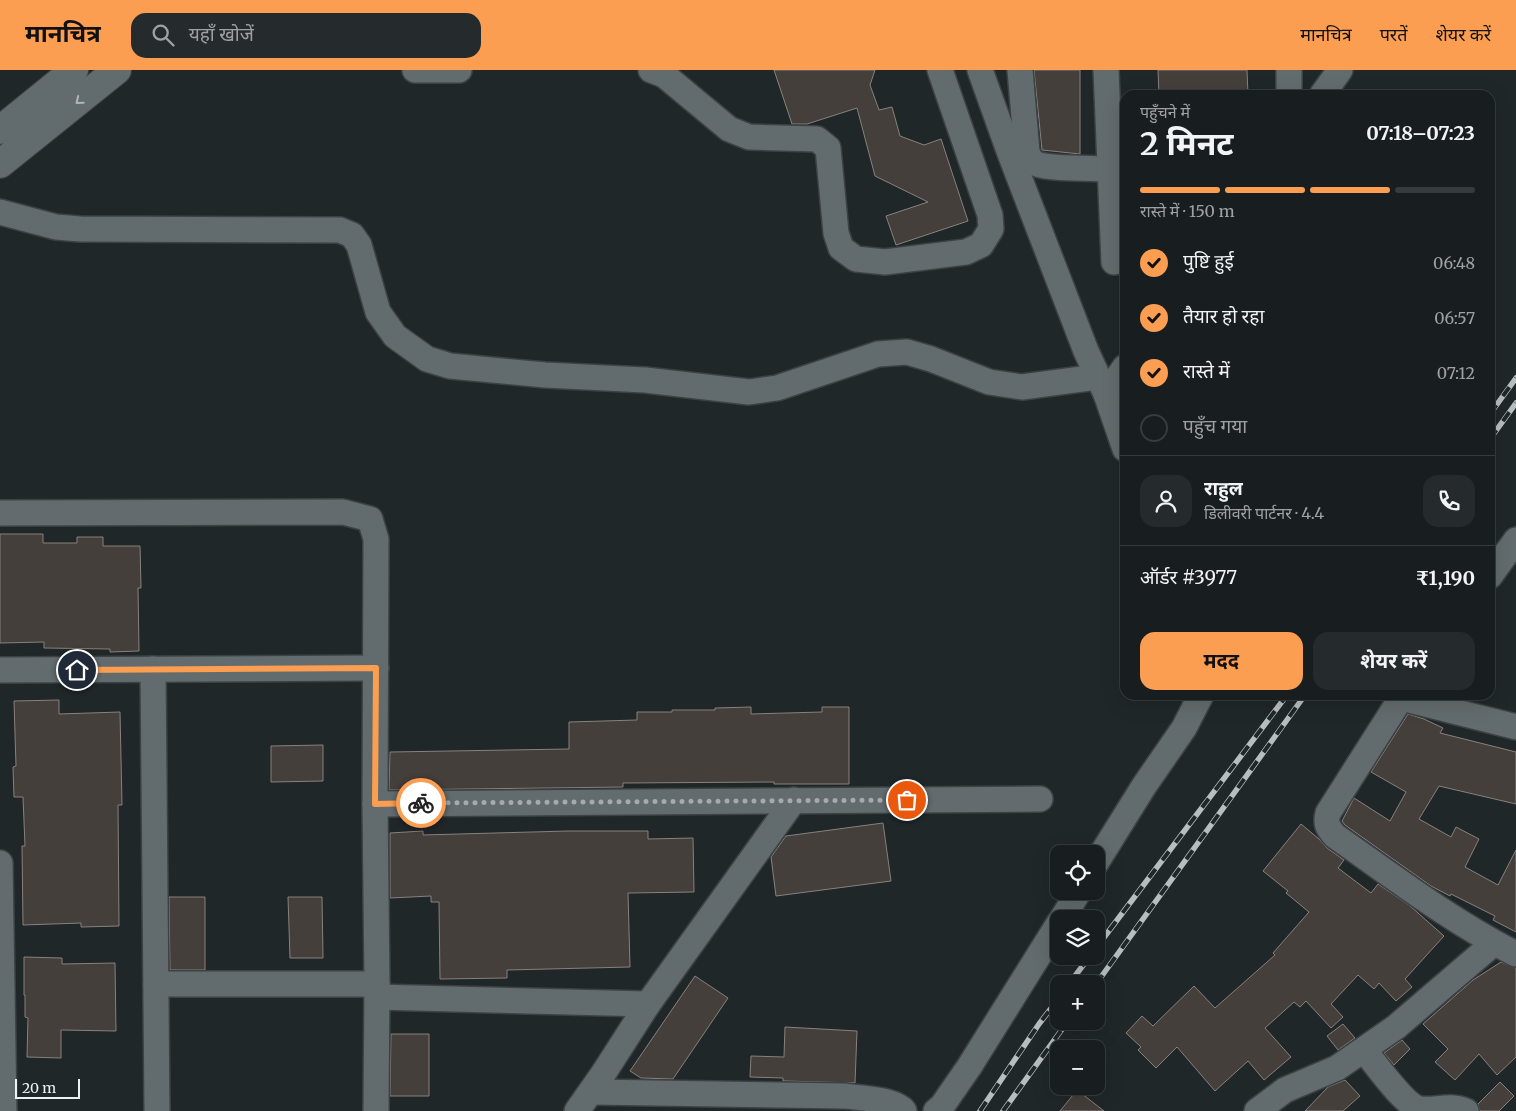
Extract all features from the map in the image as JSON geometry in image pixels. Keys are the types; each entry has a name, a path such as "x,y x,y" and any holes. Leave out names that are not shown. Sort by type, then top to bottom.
{"main road":[{"path":"0,130 74,70"},
{"path":"0,164 117,70"}],"street":[{"path":"415,70 459,70"},
{"path":"651,70 664,75 729,130 749,137 817,140 828,148 836,233 841,248 856,259 885,262 966,252 981,244 991,228 990,215 940,70"},
{"path":"980,70 1120,436"},
{"path":"1020,70 1027,152 1031,160 1037,164 1051,166 1110,168"},
{"path":"1106,70 1114,262"},
{"path":"1289,70 1289,90"},
{"path":"1326,90 1340,70"},
{"path":"0,212 56,226 80,229 340,230 352,235 359,245 378,312 394,336 427,359 450,366 545,375 645,380 749,392 777,388 878,354 907,352 931,359 989,382 1022,387 1101,386 1120,371"},
{"path":"0,513 343,512 370,519 376,539 376,1111"},
{"path":"1495,569 1516,540"},
{"path":"0,670 376,668"},
{"path":"153,669 157,1111"},
{"path":"1105,849 1144,786 1184,728 1198,700"},
{"path":"1399,700 1328,813 1327,828 1335,836 1494,943 1516,954"},
{"path":"1417,700 1516,726"},
{"path":"375,804 1040,799"},
{"path":"584,1102 648,1004 794,800"},
{"path":"0,863 4,1111"},
{"path":"936,1111 947,1099 980,1050 1050,937"},
{"path":"1257,1111 1285,1090 1337,1068 1364,1050 1396,1027 1494,943"},
{"path":"156,984 377,991 648,1004"},
{"path":"1364,1050 1406,1100 1417,1109 1431,1110 1448,1107 1466,1111"},
{"path":"584,1102 841,1104 874,1099 901,1107 904,1111"}],"building":[{"path":"774,70 875,70 870,85 879,110 892,107 900,136 924,145 941,139 968,221 896,245 886,216 928,202 875,176 857,108 807,124 792,124"},
{"path":"1034,70 1080,70 1080,154 1042,150"},
{"path":"1158,70 1247,70 1248,90 1159,90"},
{"path":"0,534 43,534 43,543 77,543 77,537 103,537 103,546 140,546 141,588 138,588 139,651 110,652 110,649 44,648 44,642 0,643"},
{"path":"59,700 59,714 120,712 122,805 118,805 119,926 81,927 81,923 23,925 22,846 25,846 23,797 14,797 13,767 16,766 14,701"},
{"path":"751,707 751,714 822,712 822,707 849,707 849,784 774,784 774,782 623,783 623,787 389,790 390,752 569,749 569,722 637,720 637,712 672,712 672,710 715,710 715,708"},
{"path":"1408,714 1443,728 1440,733 1516,752 1516,804 1439,786 1419,819 1451,837 1456,827 1479,839 1465,867 1498,885 1516,850 1516,932 1493,920 1495,916 1431,886 1342,821 1354,798 1390,821 1406,792 1371,772"},
{"path":"323,745 323,781 271,782 271,746"},
{"path":"883,823 891,881 776,896 771,857 786,836"},
{"path":"1301,824 1327,848 1344,860 1338,868 1371,893 1378,884 1409,905 1444,936 1405,979 1412,987 1396,1001 1379,983 1374,989 1358,975 1331,1004 1343,1017 1331,1028 1306,1001 1300,1007 1294,1002 1265,1028 1291,1057 1264,1080 1248,1061 1215,1091 1177,1047 1156,1068 1138,1050 1141,1047 1126,1033 1142,1016 1153,1026 1194,986 1215,1008 1275,955 1273,953 1309,912 1286,893 1288,891 1263,871"},
{"path":"423,831 423,835 648,831 648,839 693,838 694,892 628,893 630,967 507,970 507,978 440,979 439,902 431,902 431,896 390,898 390,833"},
{"path":"169,897 205,897 205,970 170,970"},
{"path":"288,897 322,897 323,958 290,958"},
{"path":"24,957 62,958 62,964 115,963 116,1031 61,1030 61,1058 27,1057 28,1018 25,1017"},
{"path":"1501,962 1516,968 1516,1057 1497,1075 1479,1054 1455,1080 1435,1062 1448,1049 1423,1024 1473,980"},
{"path":"695,976 728,998 673,1079 641,1078 630,1071"},
{"path":"1343,1024 1355,1038 1338,1050 1327,1036"},
{"path":"785,1027 857,1031 855,1083 783,1081 783,1078 750,1077 751,1056 784,1057"},
{"path":"391,1034 429,1034 429,1096 390,1096"},
{"path":"1402,1040 1410,1049 1394,1065 1384,1053"},
{"path":"1345,1080 1360,1096 1343,1111 1305,1111 1328,1087"},
{"path":"1500,1082 1514,1096 1499,1111 1480,1111 1478,1104"},
{"path":"1073,1095 1083,1095 1104,1111 1060,1111"}],"railway":[{"path":"1495,407 1516,378"},
{"path":"1495,432 1516,403"},
{"path":"1105,936 1283,700"},
{"path":"1103,975 1301,700"},
{"path":"1076,975 1083,965"},
{"path":"980,1111 1050,1010"},
{"path":"1003,1111 1062,1030"}],"way so far":[{"path":"421,803 907,800"}],"route":[{"path":"77,670 376,668 375,804 421,803"}]}
